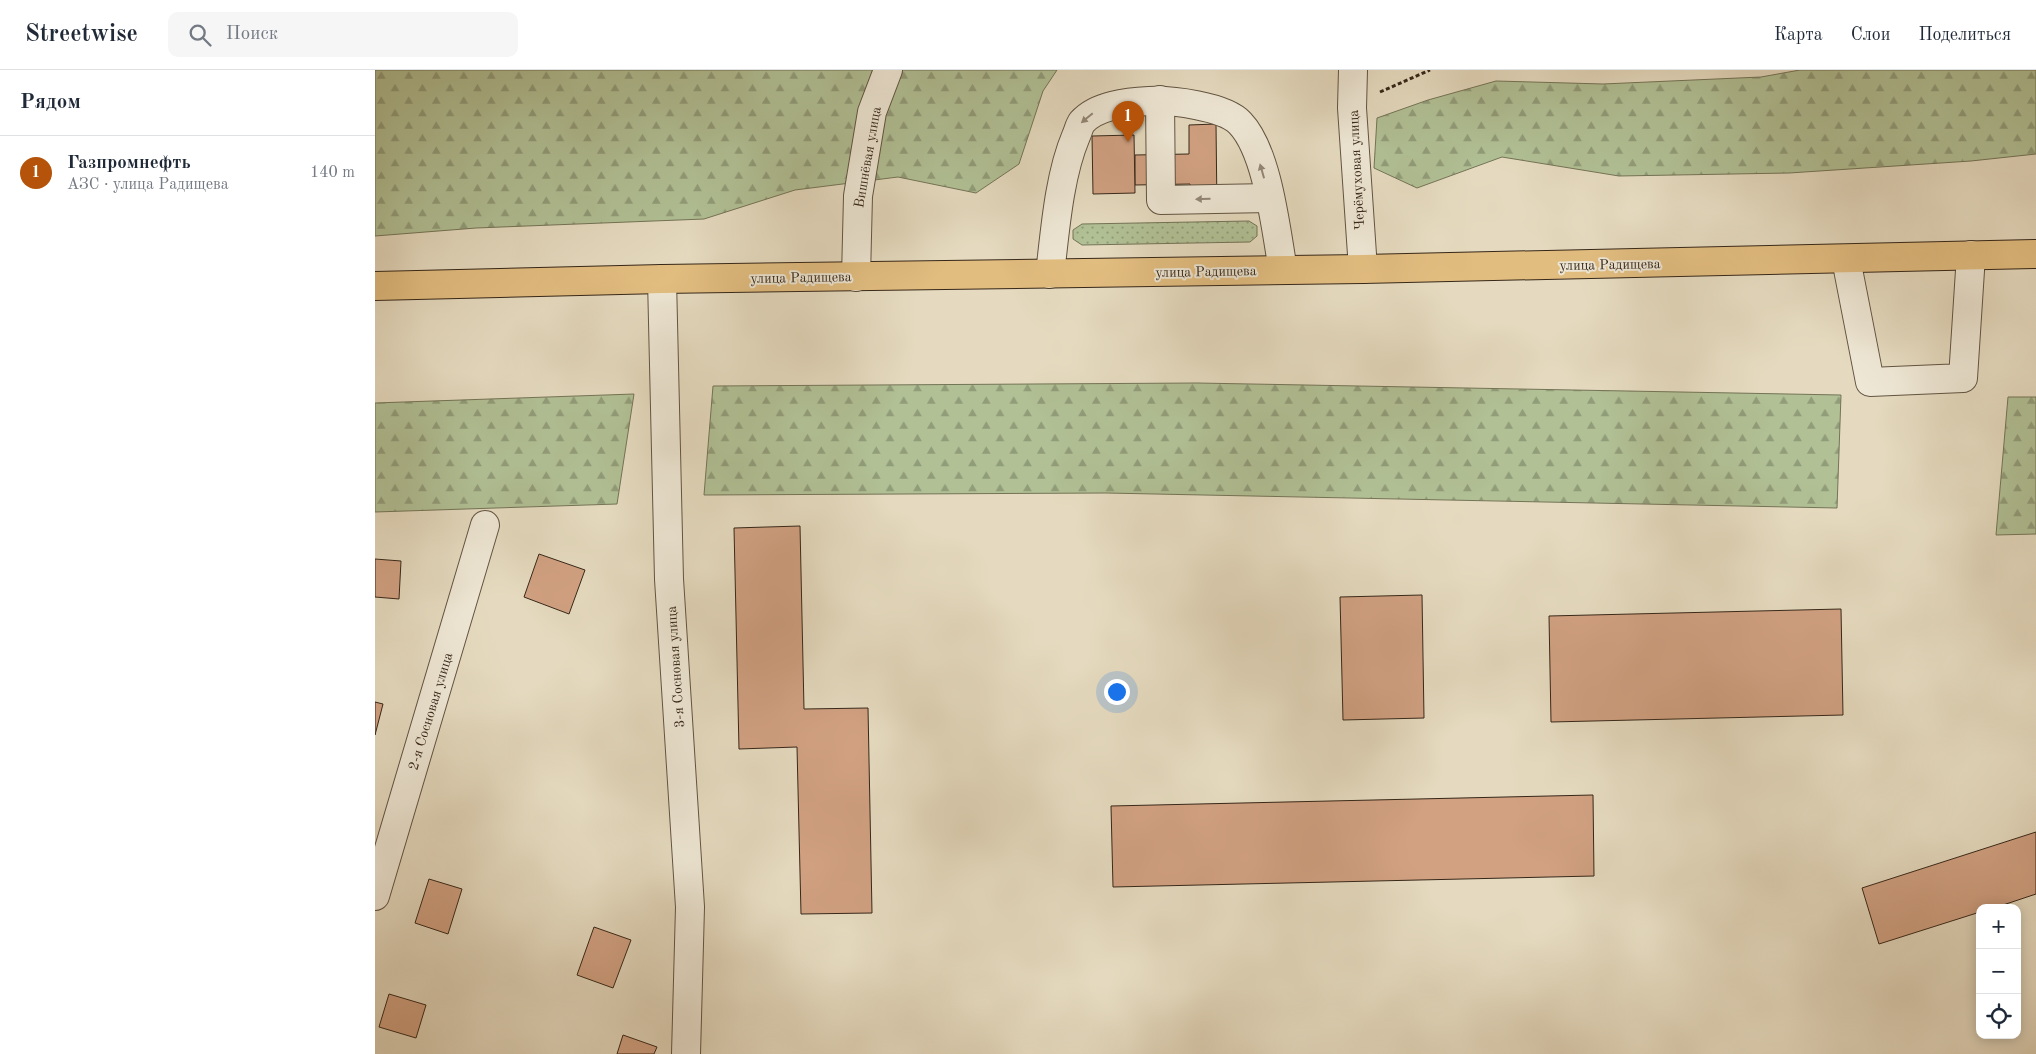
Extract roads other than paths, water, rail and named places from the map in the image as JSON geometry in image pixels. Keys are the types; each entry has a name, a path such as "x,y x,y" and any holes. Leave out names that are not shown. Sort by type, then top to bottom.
{"main road":[{"name":"улица Радищева","path":"375,286 662,279 1363,269 2036,254"}],"street":[{"name":"Вишнёвая улица","path":"857,277 858,196 872,112 888,70"},
{"name":"Черёмуховая улица","path":"1353,70 1352,108 1363,269"},
{"path":"1159,100 1161,200 1270,198"},
{"path":"1050,274 1055,231 1069,152 1081,123 1097,111 1130,102 1159,100 1213,108 1239,122 1255,147 1270,198 1283,270"},
{"path":"1846,258 1870,382 1963,378 1971,255"},
{"name":"3-я Сосновая улица","path":"662,279 669,579 690,907 686,1054"},
{"name":"2-я Сосновая улица","path":"375,896 485,525"}],"place":[{"name":"Газпромнефть","path":"1128,142"}]}
